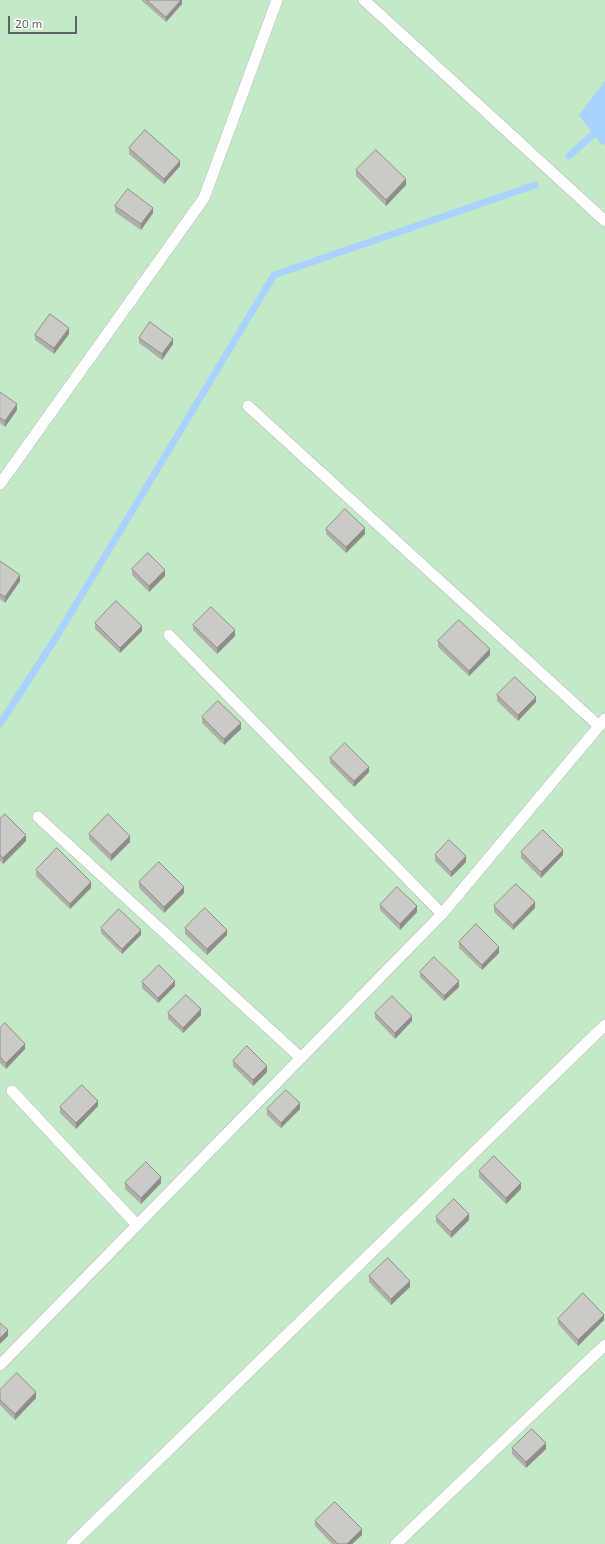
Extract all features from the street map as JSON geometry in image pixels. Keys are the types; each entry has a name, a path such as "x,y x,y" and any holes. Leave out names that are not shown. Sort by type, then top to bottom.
{"lane":[{"path":"0,484 204,198 277,0"},
{"path":"364,0 605,221"},
{"path":"0,1365 442,914 602,722 248,406"},
{"path":"169,635 442,914"},
{"path":"38,817 301,1058"},
{"path":"72,1544 605,1024"},
{"path":"12,1091 137,1225"},
{"path":"396,1544 605,1345"}],"green space":[{"path":"0,0 605,0 605,1544 0,1544"}],"water":[{"path":"605,81 605,145 600,143 579,115"}],"building":[{"path":"147,0 181,0 166,17"},
{"path":"145,130 180,161 164,179 129,148"},
{"path":"376,150 406,179 386,200 356,170"},
{"path":"128,189 153,208 141,224 115,206"},
{"path":"50,314 69,328 54,348 35,335"},
{"path":"150,322 173,339 162,354 139,338"},
{"path":"0,392 17,404 5,421 0,418"},
{"path":"345,509 365,528 346,547 326,529"},
{"path":"148,553 165,570 149,586 132,569"},
{"path":"0,561 20,575 5,597 0,594"},
{"path":"116,601 142,626 120,648 95,623"},
{"path":"211,607 235,630 217,648 193,625"},
{"path":"459,620 490,649 469,671 438,641"},
{"path":"515,677 536,697 518,715 497,695"},
{"path":"218,701 241,723 224,739 202,717"},
{"path":"345,743 369,767 354,781 330,758"},
{"path":"5,814 26,835 3,858 0,855 0,819"},
{"path":"108,814 130,836 111,855 89,834"},
{"path":"543,830 563,850 541,872 521,852"},
{"path":"449,840 466,856 451,872 435,855"},
{"path":"57,848 91,882 70,904 36,870"},
{"path":"159,862 184,887 164,907 139,882"},
{"path":"516,884 535,902 513,925 494,906"},
{"path":"397,887 417,906 400,924 380,905"},
{"path":"205,908 227,930 207,949 185,928"},
{"path":"119,909 141,930 122,949 101,928"},
{"path":"476,924 499,947 482,965 459,942"},
{"path":"434,957 459,981 444,996 420,972"},
{"path":"159,965 175,981 158,998 142,982"},
{"path":"186,995 201,1009 183,1028 168,1013"},
{"path":"392,996 412,1016 395,1033 375,1013"},
{"path":"5,1023 25,1044 6,1063 0,1057 0,1028"},
{"path":"247,1046 267,1066 253,1080 233,1061"},
{"path":"82,1085 98,1101 76,1123 60,1107"},
{"path":"286,1090 300,1103 281,1123 267,1109"},
{"path":"494,1156 521,1183 506,1198 479,1171"},
{"path":"146,1162 161,1177 141,1198 125,1183"},
{"path":"454,1199 469,1214 451,1232 436,1217"},
{"path":"388,1258 410,1281 391,1299 369,1276"},
{"path":"583,1293 604,1315 578,1340 558,1319"},
{"path":"0,1323 8,1330 0,1338"},
{"path":"17,1373 36,1392 15,1414 0,1400 0,1390"},
{"path":"532,1429 546,1443 526,1462 512,1448"},
{"path":"335,1502 362,1529 347,1544 338,1544 315,1521"}],"waterway":[{"path":"569,156 600,128"},
{"path":"0,724 57,636 274,275 535,185"}]}
